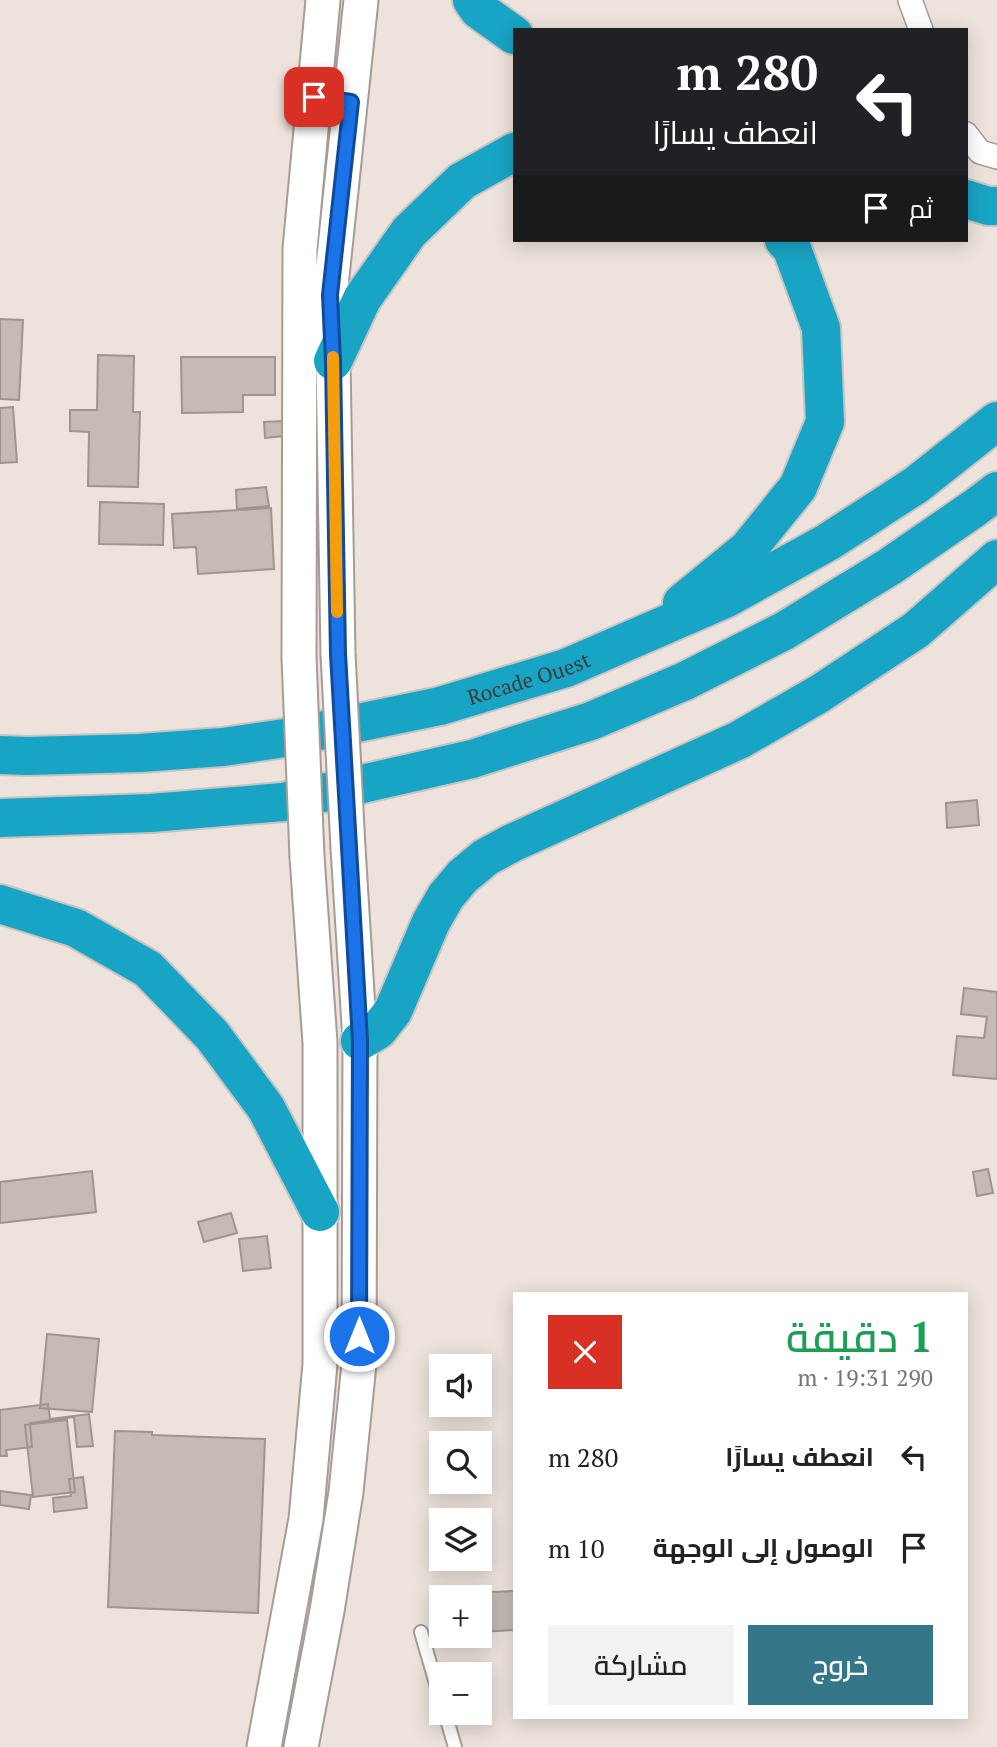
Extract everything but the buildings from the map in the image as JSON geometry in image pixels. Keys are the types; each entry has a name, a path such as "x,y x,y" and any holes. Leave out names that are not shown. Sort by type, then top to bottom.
{"highway":[{"path":"472,0 479,10 513,34"},
{"path":"333,361 362,299 410,232 462,181 513,153"},
{"path":"968,200 997,206"},
{"path":"642,636 748,549 798,487 825,422 821,328 792,249 786,242"},
{"name":"Rocade Ouest","path":"0,755 140,753 223,747 285,738 440,706 566,667 727,598 828,542 916,485 997,421"},
{"path":"0,818 151,813 283,802 472,759 592,721 685,681 785,631 890,567 997,491"},
{"path":"360,1041 379,1030 393,1011 431,922 446,896 463,876 486,857 739,740 819,694 916,630 997,559"},
{"path":"0,904 76,928 148,969 212,1035 266,1108 320,1212"}],"main road":[{"path":"264,1747 306,1519 320,1364 320,1043 307,857 299,657 300,249 323,0"},
{"path":"301,1747 346,1492 359,1364 360,1041 338,654 330,295 361,0"},
{"path":"314,97 351,102"},
{"path":"320,1043 360,1041"}],"street":[{"path":"910,0 920,28"},
{"path":"968,137 980,152 997,157"}],"lane":[{"path":"421,1632 430,1662"},
{"path":"449,1725 455,1747"}],"slow traffic":[{"path":"333,357 337,612"}],"route":[{"path":"314,97 351,102 330,295 338,654 360,1041 359,1336"}]}
